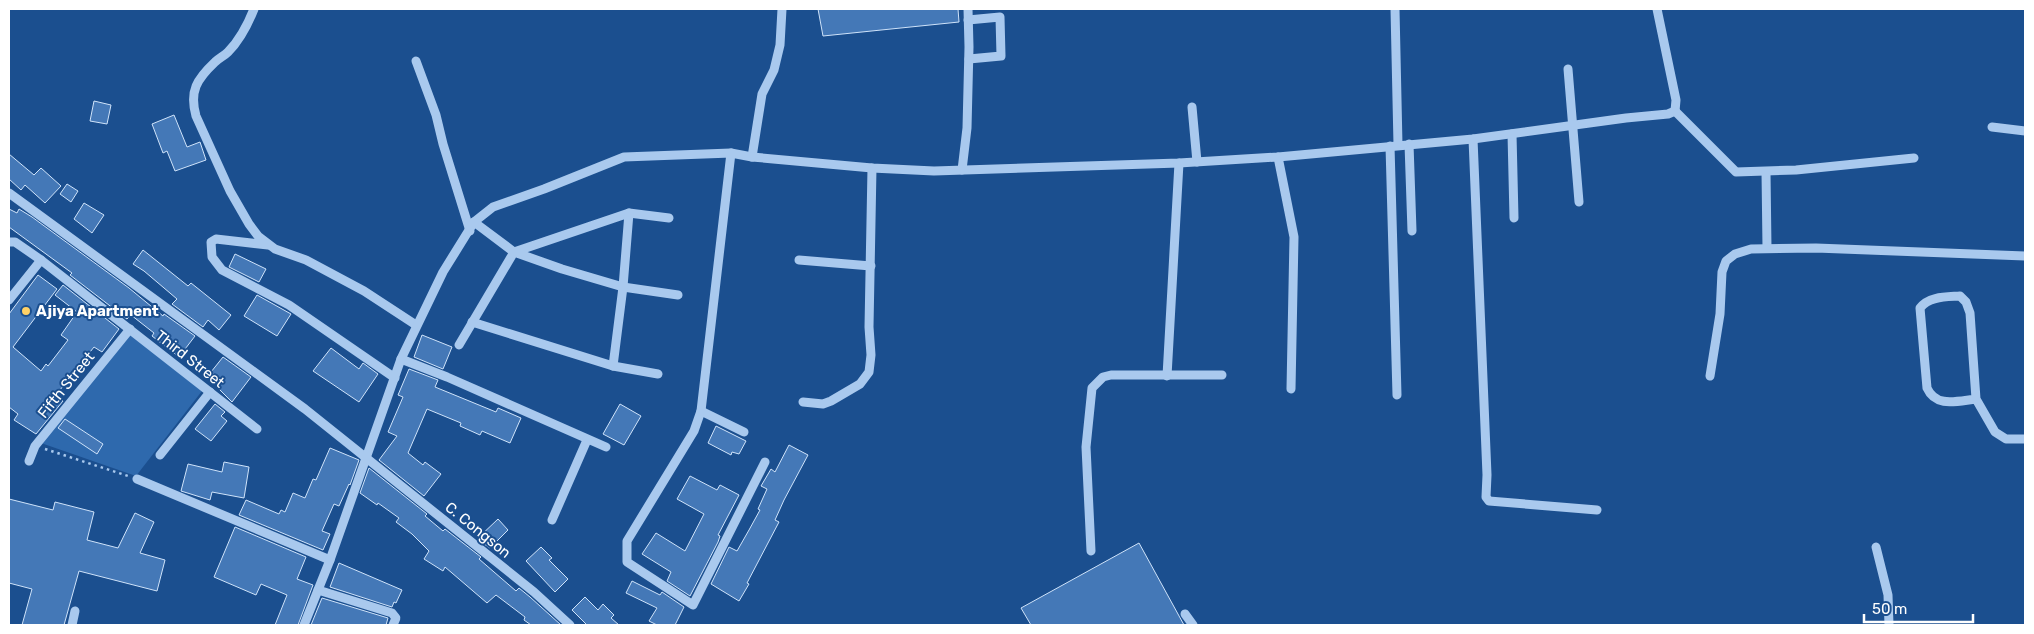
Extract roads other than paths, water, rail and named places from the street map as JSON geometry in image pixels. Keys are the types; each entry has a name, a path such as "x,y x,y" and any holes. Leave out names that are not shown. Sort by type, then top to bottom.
{"street":[{"path":"254,9 237,41 201,77 193,91 193,103 196,116 230,191 249,224 268,245"},
{"path":"752,157 762,94 774,70 780,45 782,9"},
{"path":"962,170 967,128 968,9"},
{"path":"1395,9 1394,146 1397,395"},
{"path":"1657,9 1676,100 1675,111"},
{"path":"968,20 1000,17 1001,56 969,59"},
{"path":"416,61 436,115 470,231"},
{"path":"1568,70 1579,202"},
{"path":"1192,107 1197,162"},
{"path":"304,625 330,560 401,358 443,272 474,222 494,207 591,169 624,157 731,153 752,157 872,168 962,170 1179,163 1278,157 1473,139 1668,114 1675,111"},
{"path":"1675,111 1736,172 1766,172 1914,158"},
{"path":"1992,127 2025,131"},
{"path":"1512,134 1514,218"},
{"path":"1473,139 1487,475 1486,497 1490,501 1597,510"},
{"path":"1409,144 1412,232"},
{"path":"731,153 701,411 694,431 627,541 627,562 693,604 764,462"},
{"path":"1278,157 1294,236 1292,389"},
{"path":"1167,376 1179,163"},
{"path":"803,402 823,404 831,401 860,384 869,372 871,355 869,327 872,168"},
{"path":"1766,172 1768,248"},
{"name":"C. Congson","path":"9,193 305,409 365,459 534,592 570,625"},
{"path":"613,366 623,287 629,213"},
{"path":"458,345 514,252 629,213 668,218"},
{"path":"474,222 514,252 562,269 623,287 678,295"},
{"path":"395,378 289,305 227,274 216,264 211,254 212,242 216,239 268,245 336,275 416,325"},
{"name":"Third Street","path":"9,242 15,242 41,260 257,429"},
{"path":"1710,376 1720,314 1722,272 1726,261 1735,254 1768,248 1816,248 2025,256"},
{"path":"9,300 41,260"},
{"path":"798,260 871,266"},
{"path":"1976,399 1940,402 1931,396 1927,388 1920,308 1924,303 1930,300 1960,296 1966,302 1970,313 1976,399 1994,432 2006,439 2025,439"},
{"path":"472,322 613,366 658,374"},
{"name":"Fifth Street","path":"29,461 35,446 130,329"},
{"path":"401,358 606,448"},
{"path":"1091,551 1086,447 1092,388 1103,378 1111,375 1222,375"},
{"path":"160,455 210,392"},
{"path":"701,411 744,432"},
{"path":"552,520 587,440"},
{"path":"137,478 330,560"},
{"path":"1876,547 1888,596 1889,625"},
{"path":"318,590 392,613 396,618 394,625"},
{"path":"72,625 75,612"},
{"path":"1185,614 1193,625"}],"place":[{"name":"Ajiya Apartment","path":"26,311"}]}
